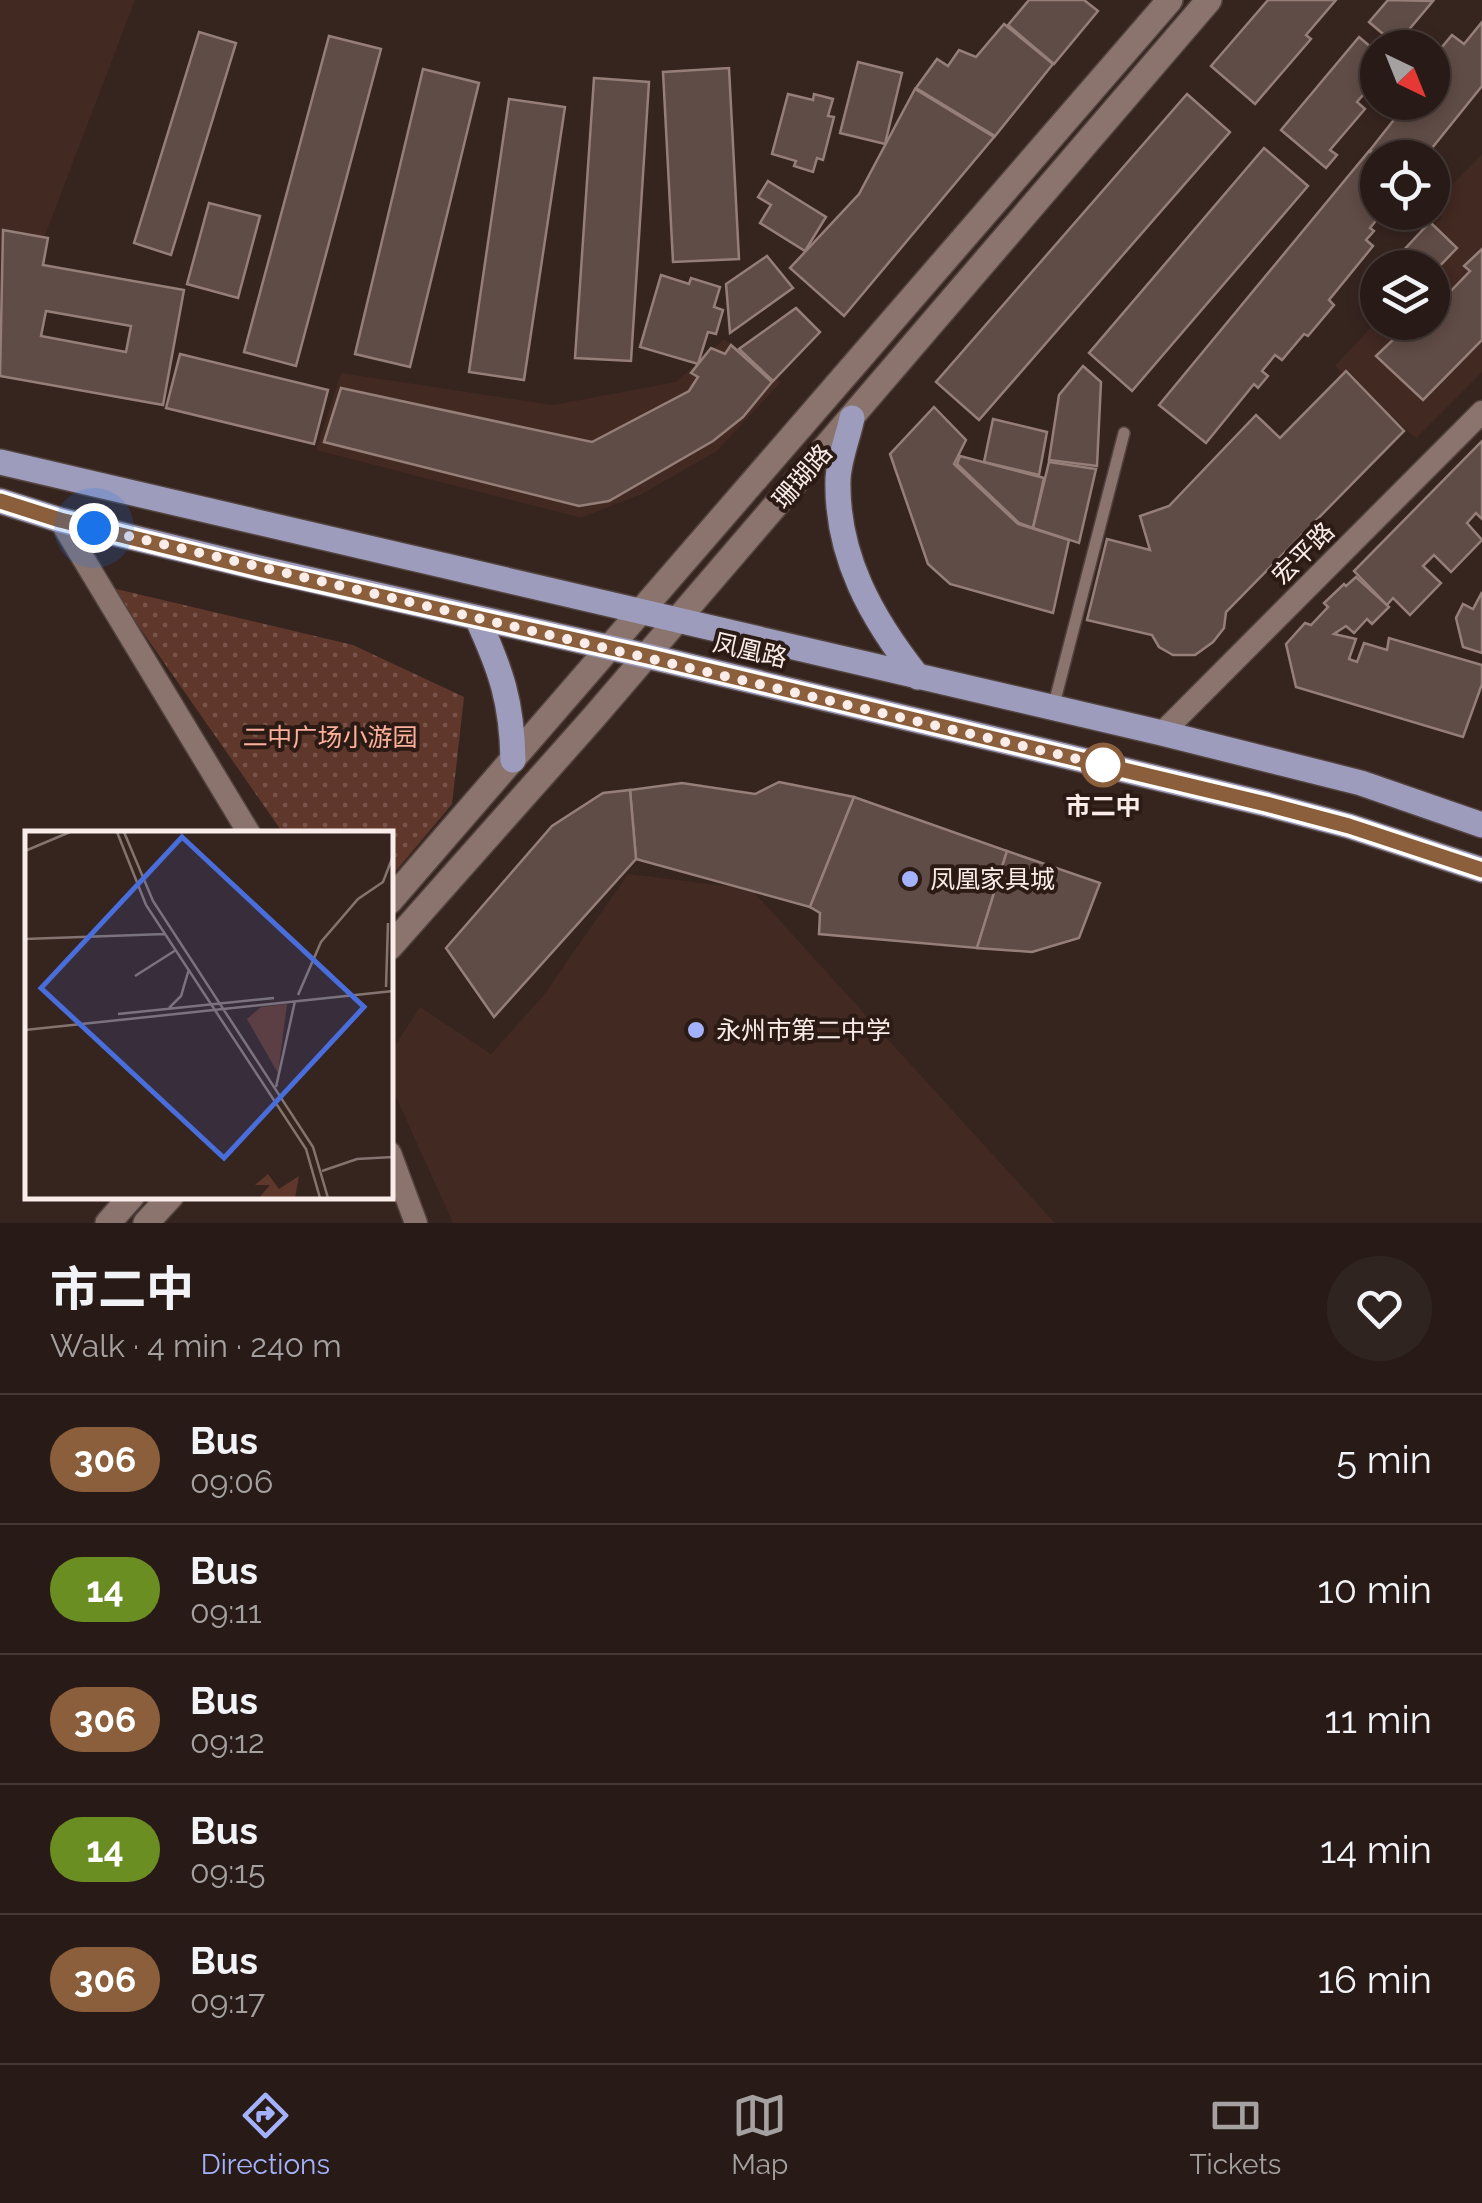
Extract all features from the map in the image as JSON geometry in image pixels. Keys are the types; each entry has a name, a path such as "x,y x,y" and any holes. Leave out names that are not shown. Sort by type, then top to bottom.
{"main road":[{"name":"珊瑚路","path":"392,899 1170,0"},
{"name":"珊瑚路","path":"392,945 647,656 1210,0"},
{"path":"852,418 838,477 842,532 859,589 883,632 918,677"},
{"name":"凤凰路","path":"0,462 1162,733 1361,783 1482,825"},
{"name":"凤凰路","path":"0,501 60,520 309,580 647,656 1266,804 1482,870"},
{"path":"309,580 320,536"},
{"path":"478,618 500,668 512,716 513,760"},
{"path":"108,1223 130,1198"},
{"path":"146,1223 169,1198"}],"street":[{"name":"宏平路","path":"1162,733 1482,412"},
{"path":"60,520 249,831"},
{"path":"392,1158 416,1223"}],"lane":[{"path":"1053,708 1124,433"}],"shaded area":[{"path":"0,0 135,0 21,298 0,300"},
{"path":"1482,155 1482,372 1416,438 1335,366 1360,339 1450,340 1450,250 1410,250 1430,230 1450,230 1450,186"},
{"path":"724,339 781,382 717,451 642,494 581,518 316,450 341,373 553,405 676,382"},
{"name":"永州市第二中学","path":"628,874 751,889 1055,1223 453,1223 392,1088 392,1050 420,1007 491,1054 543,996"}],"green space":[{"name":"二中广场小游园","path":"112,588 353,645 464,697 452,804 392,876 392,831 282,831"}],"building":[{"path":"1029,0 1084,0 1098,11 1054,64 1008,25"},
{"path":"1268,0 1336,0 1306,35 1311,39 1255,104 1211,66"},
{"path":"1388,0 1433,1 1409,30 1378,30 1369,22"},
{"path":"1482,22 1482,86 1438,140 1378,140 1394,120 1450,120 1450,37 1452,35 1464,44"},
{"path":"1004,24 1053,64 995,136 916,88 937,59 948,66 959,50 976,57"},
{"path":"199,32 236,43 171,255 134,243"},
{"path":"329,36 381,49 296,366 244,352"},
{"path":"1360,38 1357,102 1360,115 1330,150 1337,155 1326,168 1281,130"},
{"path":"858,62 902,73 885,144 840,133"},
{"path":"729,68 739,259 673,262 663,72"},
{"path":"423,69 479,83 410,367 355,354"},
{"path":"594,78 649,82 631,361 575,358"},
{"path":"915,89 994,137 844,316 790,268 859,194"},
{"path":"788,94 813,100 814,94 833,99 828,116 834,117 823,160 817,158 813,172 794,166 796,161 772,154"},
{"path":"1187,94 1230,132 979,420 936,382"},
{"path":"509,99 565,107 524,380 469,372"},
{"path":"1264,148 1308,186 1132,391 1089,353"},
{"path":"1360,162 1360,230 1374,231 1366,240 1373,246 1360,250 1360,262 1329,300 1334,305 1282,360 1275,355 1262,371 1268,376 1258,388 1254,384 1206,443 1159,405"},
{"path":"768,181 826,217 805,251 760,223 771,205 758,197"},
{"path":"209,203 260,216 238,298 187,284"},
{"path":"3,230 48,238 43,265 184,290 163,405 0,376","holes":["46,311 131,326 126,352 41,336"]},
{"path":"1423,230 1438,230 1457,248 1450,255 1450,250 1404,250"},
{"path":"1482,249 1482,340 1423,400 1376,356 1393,340 1450,340 1450,292 1470,271 1464,266"},
{"path":"767,256 793,288 730,333 726,284"},
{"path":"661,275 689,284 691,278 720,287 714,307 723,310 716,334 708,332 698,364 640,347"},
{"path":"796,308 820,332 773,381 739,349"},
{"path":"731,345 772,382 743,417 713,441 609,501 579,506 324,442 341,388 592,442 689,391 698,377 691,373 711,348 725,354"},
{"path":"180,354 328,390 314,444 166,408"},
{"path":"1083,366 1101,382 1097,466 1049,460 1059,395"},
{"path":"1346,371 1404,431 1226,612 1224,628 1213,642 1195,655 1173,655 1159,647 1152,635 1087,620 1107,539 1150,550 1140,516 1169,506 1256,415 1280,438"},
{"path":"934,407 966,440 954,464 1018,524 1069,540 1053,613 950,584 928,564 890,454"},
{"path":"993,419 1047,432 1039,475 984,462"},
{"path":"1482,441 1482,519 1476,513 1467,523 1482,540 1451,572 1434,555 1423,566 1441,583 1410,615 1393,598 1387,605 1354,571"},
{"path":"960,456 1044,478 1033,528 1019,523 957,464"},
{"path":"1049,462 1096,469 1079,543 1033,528"},
{"path":"1356,577 1389,607 1372,624 1367,619 1354,633 1346,626 1334,634 1356,639 1349,659 1357,662 1364,643 1387,650 1389,638 1482,665 1482,684 1463,737 1296,687 1286,644 1305,623 1311,625 1328,607 1324,603"},
{"path":"1482,592 1482,653 1463,647 1456,618 1463,604 1473,609"},
{"path":"779,782 854,797 810,907 636,859 630,790 682,783 755,794"},
{"path":"630,790 636,859 494,1017 446,948 552,826 603,793"},
{"name":"凤凰家具城","path":"854,797 1007,851 977,948 819,934 820,913 810,907"},
{"path":"1007,851 1100,883 1079,938 1032,952 977,948"}],"bus line":[{"name":"306","path":"0,501 60,520 263,570 647,656 1266,804 1349,826 1482,870"}],"place":[{"name":"市二中","path":"1103,765"},
{"name":"凤凰家具城","path":"910,879"},
{"name":"永州市第二中学","path":"696,1030"}],"route":[{"path":"94,528 1116,768 1103,765"}]}
